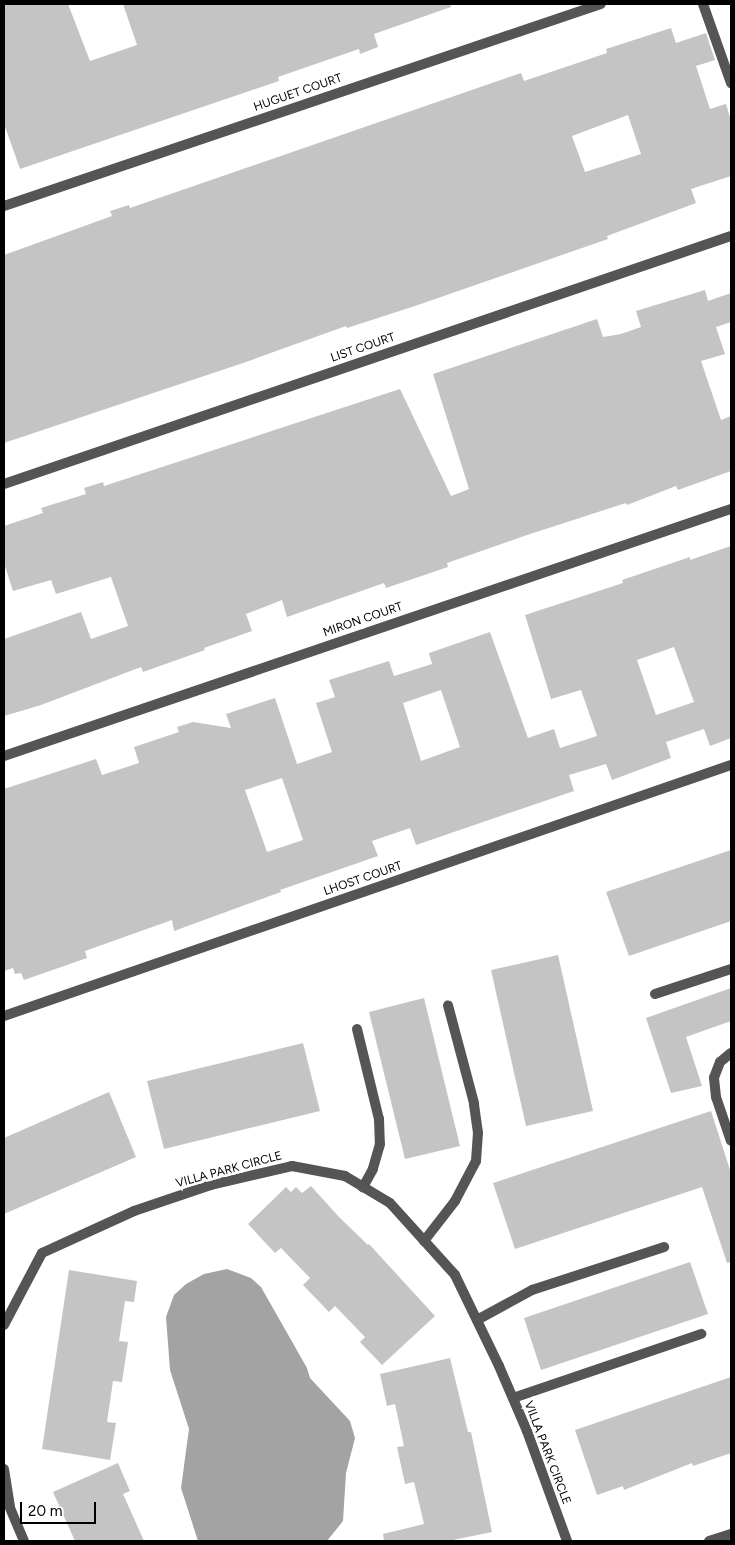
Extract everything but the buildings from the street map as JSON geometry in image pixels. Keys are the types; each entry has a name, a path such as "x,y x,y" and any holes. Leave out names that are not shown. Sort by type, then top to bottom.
{"street":[{"name":"HUGUET COURT","path":"4,206 601,4"},
{"path":"703,4 731,83"},
{"name":"LIST COURT","path":"4,484 731,236"},
{"name":"MIRON COURT","path":"4,756 731,509"},
{"name":"LHOST COURT","path":"4,1016 731,765"},
{"path":"654,994 731,970"},
{"path":"424,1241 455,1201 476,1161 478,1133 474,1103 448,1006"},
{"path":"357,1029 380,1120 380,1144 373,1169 363,1187"},
{"path":"731,1053 720,1062 714,1078 716,1097 731,1141"},
{"name":"VILLA PARK CIRCLE","path":"4,1325 42,1253 134,1211 211,1185 292,1166 345,1176 390,1204 455,1275 513,1398 567,1541"},
{"path":"477,1320 532,1290 664,1247"},
{"path":"513,1398 702,1334"},
{"path":"4,1469 10,1508 24,1541"},
{"path":"709,1541 731,1534"}],"shaded area":[{"path":"227,1269 251,1278 261,1287 307,1368 310,1378 350,1421 355,1438 346,1473 343,1521 327,1541 198,1541 181,1488 189,1429 170,1370 166,1317 174,1295 186,1284 204,1274"}]}
